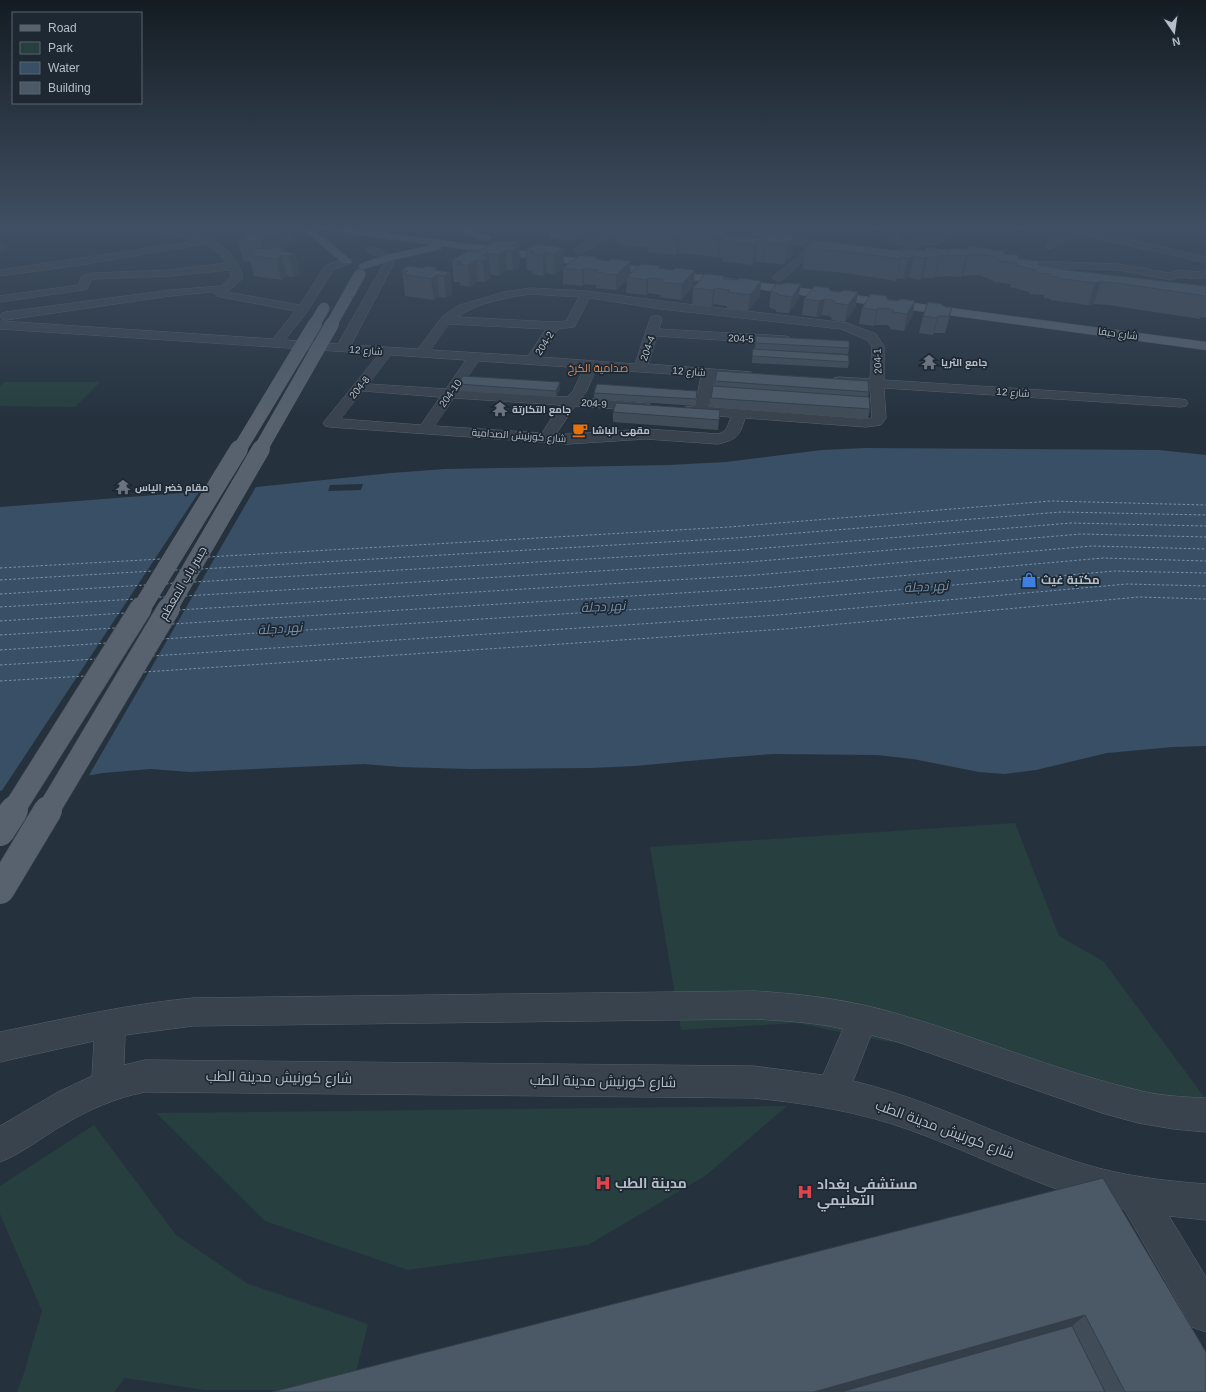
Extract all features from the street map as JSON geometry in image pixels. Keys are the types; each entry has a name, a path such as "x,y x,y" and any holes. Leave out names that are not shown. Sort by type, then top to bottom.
{"main road":[{"name":"جسر باب المعظم","path":"0,832 96,682 262,413 339,291"},
{"name":"جسر باب المعظم","path":"0,890 118,697 301,378 343,291"},
{"name":"شارع حيفا","path":"830,291 1151,332 1206,335"},
{"path":"880,291 928,297"},
{"name":"شارع حيفا","path":"1151,332 1206,346"}],"street":[{"path":"0,299 62,291"},
{"path":"65,307 69,291"},
{"path":"0,317 186,291"},
{"path":"221,291 221,294 303,309"},
{"path":"276,344 315,291"},
{"path":"342,348 374,291"},
{"name":"204-1","path":"421,354 446,320 461,309 508,294 530,291 586,294 661,305 843,326 872,337 878,346 877,383 880,418 876,422 866,423 740,414"},
{"name":"204-2","path":"532,361 554,326 570,324 586,294"},
{"name":"204-4","path":"640,368 661,305"},
{"path":"446,320 554,326"},
{"name":"شارع 12","path":"0,325 756,376"},
{"name":"204-5","path":"652,332 799,341"},
{"path":"854,344 878,346"},
{"name":"204-8","path":"330,422 388,352"},
{"name":"204-10","path":"425,429 475,357"},
{"path":"546,438 564,410 580,392 592,365"},
{"path":"700,411 709,372"},
{"name":"شارع 12","path":"824,380 1181,403"},
{"name":"204-9","path":"359,387 655,408"},
{"path":"678,409 740,414"},
{"name":"شارع كورنيش الصدامية","path":"330,422 568,439 646,434 727,438 732,435 740,414"},
{"path":"0,1047 110,1023 152,1016 193,1012 755,1005 826,1011 862,1019 898,1028 1102,1097 1138,1107 1174,1113 1206,1115"},
{"path":"832,1093 862,1019"},
{"path":"108,1084 110,1023"},
{"name":"شارع كورنيش مدينة الطب","path":"0,1146 83,1095 108,1084 127,1079 156,1076 752,1082 792,1086 832,1093 884,1106 937,1124 1084,1181 1135,1194 1206,1202"},
{"path":"1135,1194 1206,1313"}],"green space":[{"path":"5,382 100,382 75,407 0,406 0,386"},
{"path":"1015,823 1059,936 1103,961 1205,1098 1205,1118 1011,1063 868,1038 797,1023 681,1030 650,847"},
{"path":"787,1106 705,1176 588,1245 408,1270 265,1221 156,1113"},
{"path":"94,1125 176,1235 248,1284 368,1324 356,1372 277,1390 204,1390 125,1378 114,1392 17,1392 42,1311 0,1214 0,1186"}],"water":[{"name":"نهر دجلة","path":"865,448 1159,450 1206,455 1206,746 1173,747 1107,753 1036,770 1004,774 979,772 913,759 877,755 773,754 635,766 591,768 469,769 400,767 364,764 190,772 150,769 103,773 0,791 0,507 246,488 445,469 669,465 726,462 822,450"}],"pier":[{"path":"363,484 361,490 328,491 330,485"},
{"path":"257,485 88,777 1,792 201,489"}],"building":[{"path":"729,291 753,291 750,295 728,292"},
{"path":"771,291 796,291 792,297 778,295 779,294"},
{"path":"811,291 858,292 848,305 834,303 835,302 832,300 825,299 819,301 804,299"},
{"path":"1171,291 1206,291 1206,296"},
{"path":"871,294 887,296 886,298 889,300 896,301 902,299 915,301 907,314 893,312 894,311 890,309 878,308 877,310 862,308"},
{"path":"928,302 942,304 946,307 952,307 949,316 938,316 937,318 923,316"},
{"path":"756,336 849,341 849,348 756,343"},
{"path":"753,349 848,355 849,362 752,356"},
{"path":"717,371 868,381 869,392 715,381"},
{"path":"463,376 560,382 556,391 458,384"},
{"path":"597,384 697,391 696,399 594,393"},
{"path":"713,386 869,397 870,409 711,398"},
{"path":"616,403 720,410 719,420 613,412"},
{"path":"1103,1178 1206,1352 1206,1392 1125,1392 1085,1315 814,1392 272,1392"},
{"path":"1072,1326 1105,1392 841,1392"}],"ferry route":[{"path":"208,557 729,527 1051,501 1206,505"},
{"path":"201,569 735,538 1061,512 1206,515"},
{"path":"194,582 742,550 1071,523 1206,526"},
{"path":"185,596 748,562 1081,534 1206,537"},
{"path":"178,610 756,575 1092,546 1206,549"},
{"path":"172,624 763,588 1103,558 1206,561"},
{"path":"0,568 161,559"},
{"path":"175,570 181,570"},
{"path":"0,580 153,571"},
{"path":"162,639 770,601 1115,571 1206,573"},
{"path":"166,584 173,583"},
{"path":"152,656 778,615 1127,584 1206,586"},
{"path":"0,594 145,585"},
{"path":"159,597 166,597"},
{"path":"144,672 785,629 1139,597 1206,599"},
{"path":"0,607 136,599"},
{"path":"0,621 125,613"},
{"path":"0,635 115,628"},
{"path":"0,650 107,643"},
{"path":"0,665 95,659"},
{"path":"0,681 85,676"}],"place":[{"name":"جامع الثريا","path":"929,362"},
{"name":"جامع التكارتة","path":"500,409"},
{"name":"مقهى الباشا","path":"580,430"},
{"name":"مقام خضر الياس","path":"123,487"},
{"name":"مكتبة غيث","path":"1029,580"},
{"name":"مدينة الطب","path":"603,1183"},
{"name":"مستشفى بغداد التعليمي","path":"805,1192"}],"district":[{"name":"صدامية الكرخ","path":"598,368"}]}
